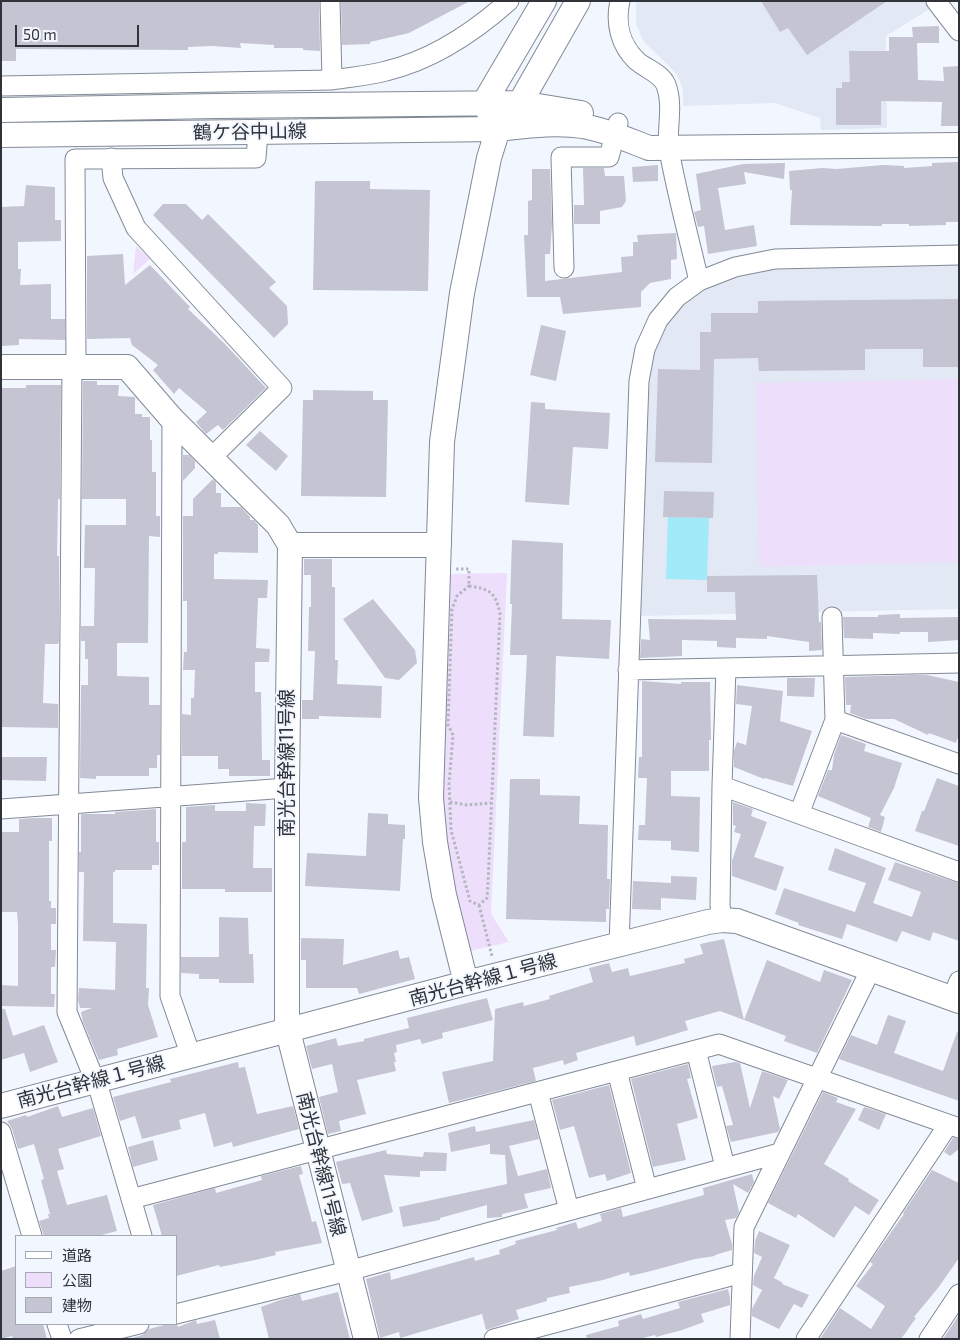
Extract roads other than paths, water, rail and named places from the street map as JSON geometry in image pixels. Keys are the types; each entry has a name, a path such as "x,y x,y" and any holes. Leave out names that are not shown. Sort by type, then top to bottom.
{"street":[{"path":"330,1 332,80"},
{"path":"1,86 332,80 386,71 420,60 459,40 484,24 509,1"},
{"path":"484,103 544,1"},
{"path":"466,984 444,895 435,842 432,805 442,442 462,294 489,158 498,129 520,103 578,1"},
{"path":"620,1 618,27 623,42 637,61 658,75 665,83 668,93 669,148 699,281"},
{"path":"936,1 959,31"},
{"path":"484,103 498,129"},
{"path":"1,110 520,103 588,114 649,148 959,145"},
{"name":"鶴ケ谷中山線","path":"1,135 498,129 551,124 616,129"},
{"path":"564,268 561,157 609,157 616,129"},
{"path":"142,1235 100,1093 67,1012 75,159 256,158 258,132"},
{"path":"111,158 113,178 136,228 282,388 212,457"},
{"path":"619,945 639,381 645,349 658,320 677,296 699,281 735,267 775,259 959,255"},
{"path":"1,367 127,367 172,419 278,525 290,545 439,545"},
{"path":"172,419 170,996 191,1056"},
{"name":"南光台幹線11号線","path":"290,545 287,1020 366,1339"},
{"path":"799,814 835,720 832,618"},
{"path":"628,670 959,663"},
{"path":"722,920 722,786 726,668"},
{"path":"835,720 959,764"},
{"path":"722,786 959,872"},
{"path":"1,809 287,788"},
{"name":"南光台幹線１号線","path":"1,1106 466,984 722,920 737,921 871,969 957,994"},
{"path":"740,1339 744,1227 871,969"},
{"path":"131,1199 719,1044 953,1126 806,1339"},
{"path":"696,1050 725,1168"},
{"path":"616,1071 647,1189"},
{"path":"538,1092 569,1210"},
{"path":"1,1132 32,1235"},
{"path":"178,1314 348,1271 780,1153"},
{"path":"494,1339 742,1272"},
{"path":"929,1339 959,1294"},
{"path":"57,1325 62,1339"},
{"path":"79,1339 135,1325"}],"water":[{"path":"668,517 709,518 707,580 666,579"}]}
